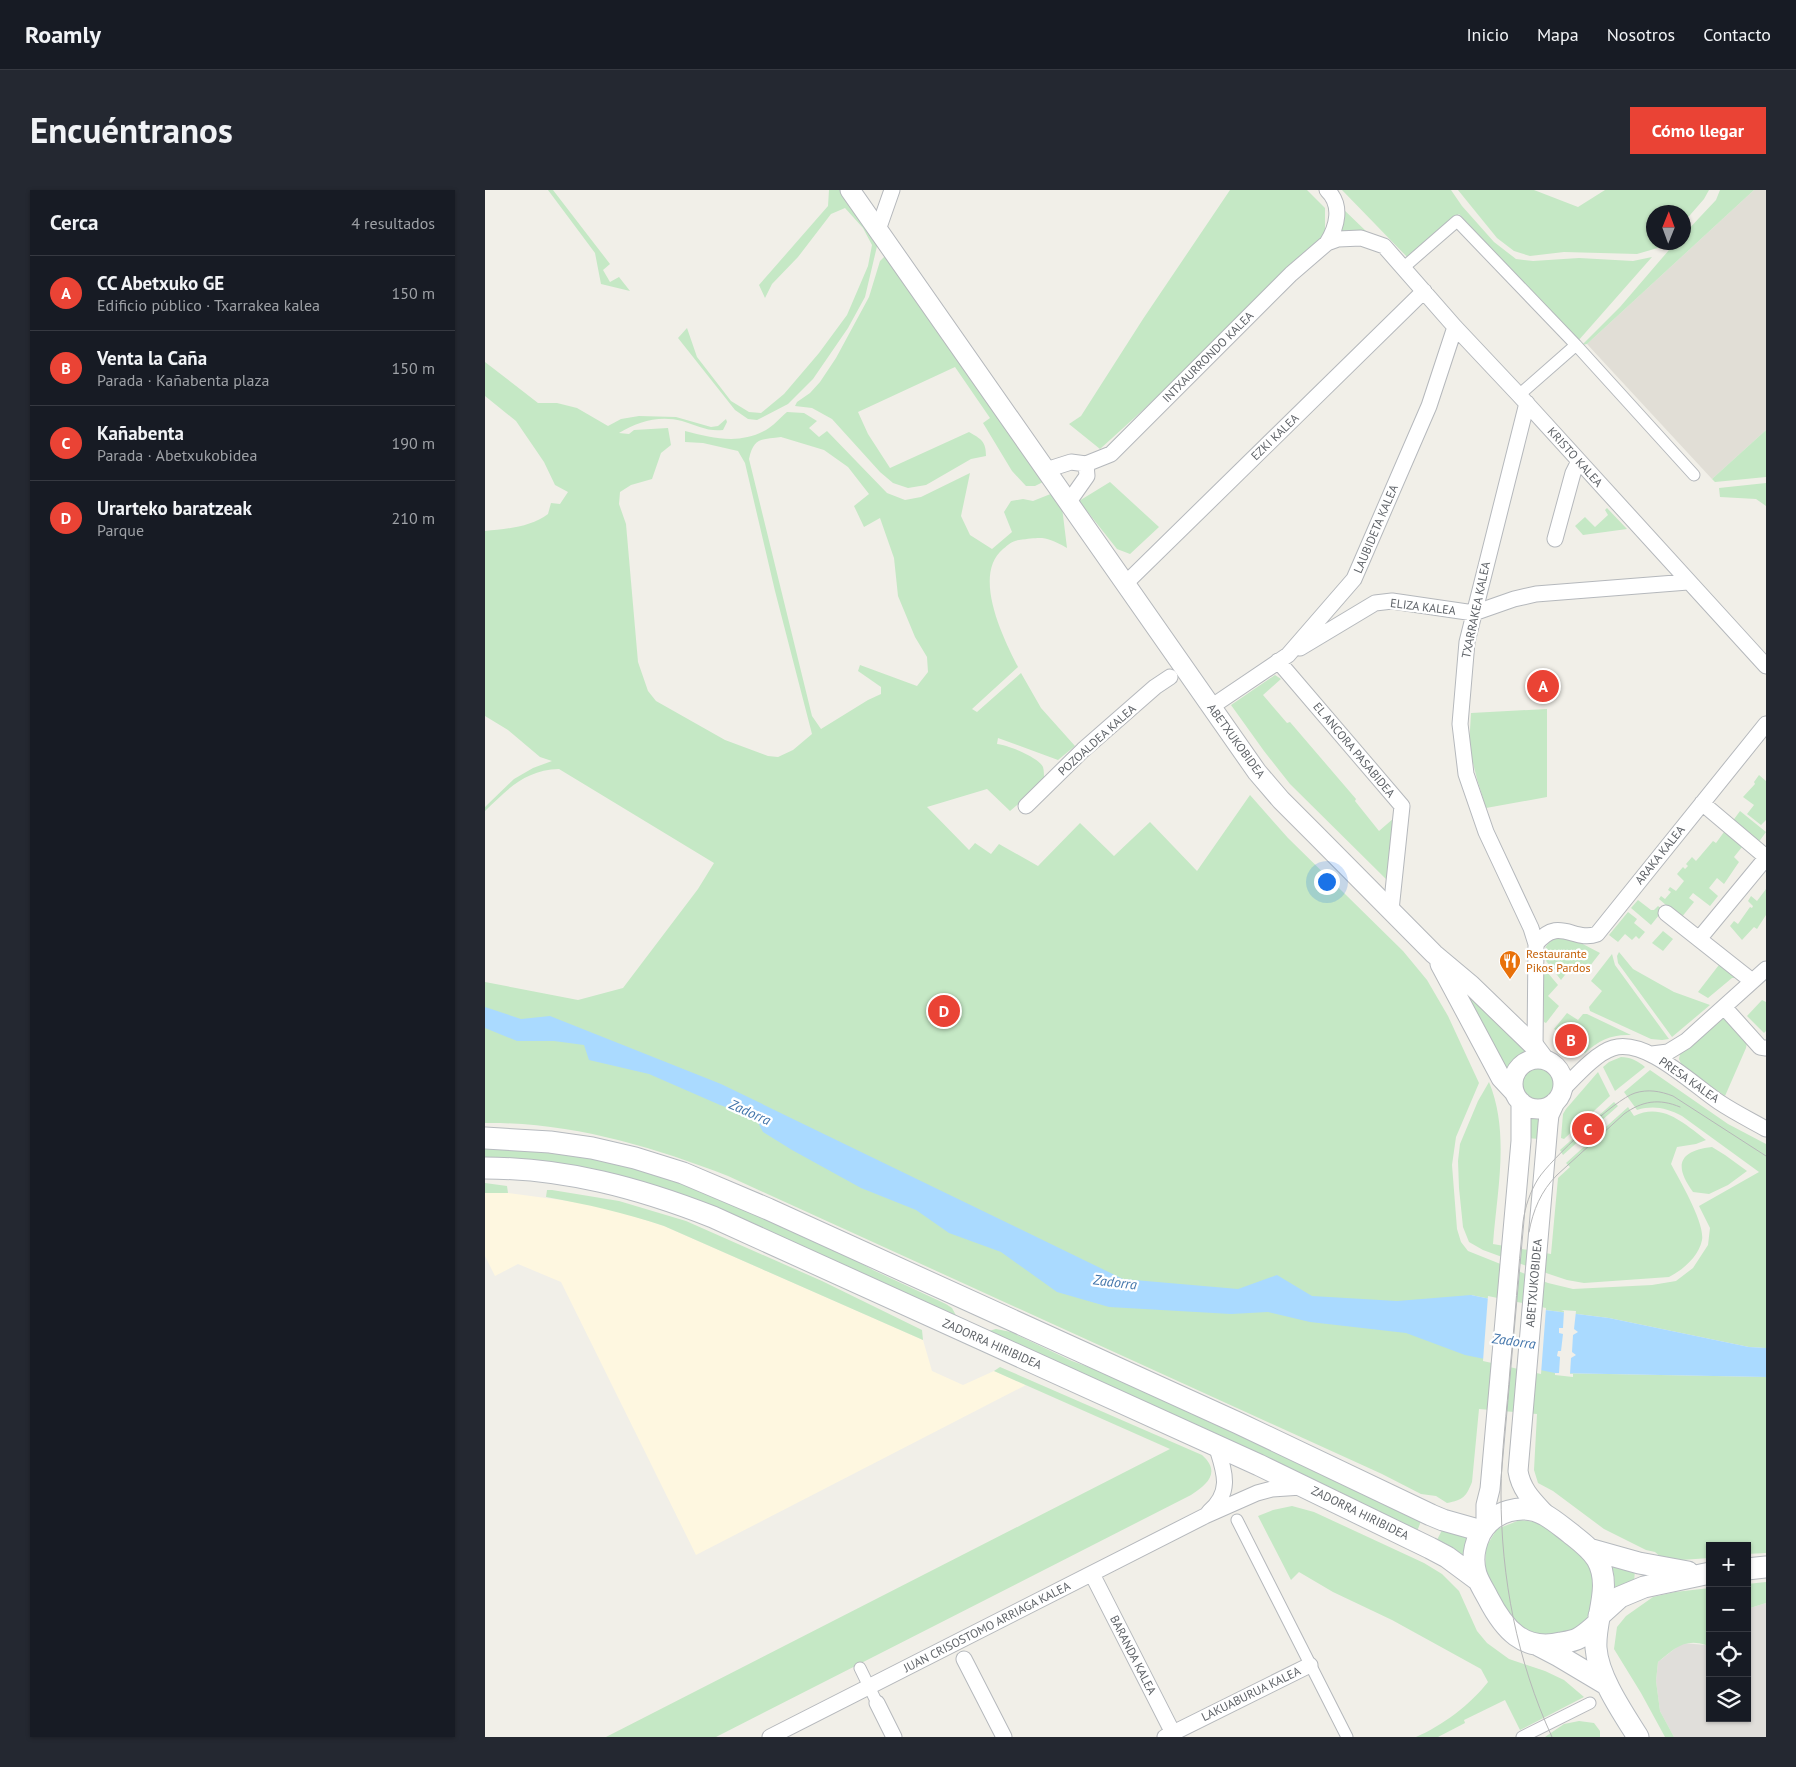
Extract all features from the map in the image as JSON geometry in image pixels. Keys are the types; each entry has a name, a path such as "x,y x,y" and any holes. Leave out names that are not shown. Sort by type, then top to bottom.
{"main road":[{"path":"485,1138 550,1142 592,1148 635,1158 683,1173 768,1209 1202,1407 1431,1516 1484,1528"},
{"name":"ZADORRA HIRIBIDEA","path":"485,1168 531,1170 575,1175 666,1198 713,1217 1305,1486 1447,1557 1478,1580"},
{"name":"ZADORRA HIRIBIDEA","path":"1508,1510 1527,1510 1546,1515 1589,1548 1639,1563 1705,1573 1658,1583 1630,1593 1620,1598 1578,1639 1549,1646 1518,1638 1497,1617 1478,1580 1474,1554 1476,1542 1484,1528 1508,1510"},
{"name":"ZADORRA HIRIBIDEA","path":"1589,1548 1601,1569 1603,1578 1603,1599 1598,1620"},
{"path":"1751,1569 1766,1567"},
{"path":"1598,1620 1596,1649 1607,1684 1637,1737"},
{"path":"1536,1644 1607,1684"}],"street":[{"name":"ABETXUKOBIDEA","path":"850,190 1247,758 1281,800 1434,954 1471,985 1539,1053"},
{"name":"INTXAURRONDO KALEA","path":"1046,470 1071,462 1086,464 1111,454 1291,274 1327,243 1333,234 1337,222 1336,205 1330,193"},
{"path":"878,230 890,194"},
{"path":"1403,268 1457,221 1575,345 1694,475"},
{"name":"KRISTO KALEA","path":"1327,243 1338,239 1361,238 1385,246 1455,327 1766,666"},
{"name":"EZKI KALEA","path":"1126,583 1424,291"},
{"name":"LAUBIDETA KALEA","path":"1211,707 1283,658 1354,579 1429,406 1455,327"},
{"path":"1523,399 1575,345"},
{"name":"TXARRAKEA KALEA","path":"1523,399 1467,642 1460,724 1466,774 1486,832 1531,928 1536,944 1539,1053"},
{"path":"1555,540 1573,473 1579,461"},
{"path":"1068,503 1087,476 1086,464"},
{"name":"ELIZA KALEA","path":"1283,658 1375,603 1392,601 1474,614 1514,599 1536,594 1688,582"},
{"name":"EL ANCORA PASABIDEA","path":"1283,658 1402,806 1391,910"},
{"name":"POZOALDEA KALEA","path":"1026,806 1083,750 1170,677"},
{"name":"ARAKA KALEA","path":"1536,944 1542,936 1553,931 1565,930 1591,936 1597,934 1766,724"},
{"path":"1699,939 1766,857 1702,803"},
{"path":"1666,913 1752,982"},
{"name":"ABETXUKOBIDEA","path":"1434,954 1501,1078 1517,1097 1521,1141 1490,1489 1486,1505 1484,1528"},
{"path":"1651,1054 1668,1052 1687,1041 1766,969"},
{"path":"1724,1007 1760,1047 1766,1048"},
{"name":"PRESA KALEA","path":"1559,1096 1592,1061 1611,1048 1633,1047 1651,1054 1720,1102 1766,1128"},
{"path":"1539,1053 1558,1069 1563,1080 1559,1096 1549,1106 1539,1109 1527,1106 1517,1097 1513,1080 1519,1067 1539,1053"},
{"name":"ABETXUKOBIDEA","path":"1546,1515 1528,1496 1519,1481 1518,1471 1547,1124 1549,1114 1559,1096"},
{"name":"JUAN CRISOSTOMO ARRIAGA KALEA","path":"1205,1516 1216,1506 1224,1489 1225,1473 1216,1445"},
{"name":"JUAN CRISOSTOMO ARRIAGA KALEA","path":"770,1737 1205,1516 1257,1493 1272,1489 1305,1486"},
{"path":"1237,1520 1347,1737"},
{"name":"BARANDA KALEA","path":"1092,1574 1171,1736"},
{"path":"964,1659 1004,1737"},
{"name":"LAKUABURUA KALEA","path":"1171,1736 1310,1665"},
{"path":"860,1668 894,1737"},
{"path":"1522,1737 1590,1703"}],"shaded area":[{"path":"1754,190 1766,190 1766,430 1712,479 1587,344"},
{"path":"485,1193 508,1193 591,1204 664,1226 923,1340 932,1371 963,1385 994,1371 1026,1385 696,1555 561,1282 518,1264 495,1276 485,1256"},
{"path":"1766,1603 1766,1737 1674,1737 1660,1711 1656,1681 1658,1662 1682,1643 1706,1645 1706,1722 1751,1722 1751,1608"}],"green space":[{"path":"548,190 553,190 610,264 603,270 610,282 619,277 630,291 601,284 595,253"},
{"path":"829,190 842,190 878,242 865,297 848,328 813,379 788,404 757,420 748,419 735,410 678,338 687,328 697,357 731,401 749,412 761,413 784,394 819,353 847,315 868,266 872,245 863,228 845,208 831,214 798,257 772,284 765,298 759,285 828,206"},
{"path":"1230,190 1307,190 1325,208 1325,234 1143,410 1100,449 1069,424 1081,416 1143,319"},
{"path":"1342,190 1451,190 1462,206 1494,242 1516,259 1533,261 1579,258 1633,261 1652,257 1578,341 1459,214 1409,259"},
{"path":"1458,190 1534,190 1578,207 1605,190 1709,190 1691,214 1691,205 1646,205 1646,250 1651,250 1637,254 1564,252 1530,256 1514,251 1497,238"},
{"path":"1720,190 1754,190 1691,248 1691,227 1716,200"},
{"path":"1341,207 1368,233 1337,233"},
{"path":"1669,250 1689,250 1587,344 1582,345 1620,307"},
{"path":"886,255 1045,481 1035,486 1026,486 1012,471 983,423 990,418 955,367 858,412 868,434 890,468 969,432 982,441 986,456 971,459 926,485 908,488 893,483 880,472 832,419 812,408 795,406 797,402 810,393 820,382 836,358 869,297 880,261"},
{"path":"485,362 538,403 557,403 577,408 608,426 621,419 639,416 676,417 711,427 718,426 726,419 727,422 723,430 707,429 674,419 657,419 641,422 619,433 629,434 634,430 668,428 671,445 661,453 652,479 631,485 620,492 619,504 626,524 638,662 648,691 656,701 725,740 768,756 778,757 793,750 812,734 775,591 745,463 738,451 703,443 685,442 685,431 716,438 736,439 756,435 766,430 787,412 804,413 817,421 809,428 819,437 827,431 887,493 905,500 921,497 970,473 961,516 970,535 992,549 1012,532 1004,512 1011,501 1023,499 1033,501 1053,493 1062,507 1067,548 1044,538 1019,540 1012,542 1003,549 994,560 990,574 993,607 998,624 1018,667 972,709 977,712 1021,673 1041,708 1075,746 1058,760 998,738 997,744 1022,752 1035,759 1043,767 1044,779 1034,791 1010,811 987,789 927,807 969,850 975,843 991,854 999,844 1038,866 1080,823 1114,856 1150,822 1197,871 1250,795 1288,838 1403,951 1427,980 1448,1016 1479,1083 1456,1137 1452,1165 1457,1229 1461,1242 1468,1251 1548,1283 1573,1289 1652,1285 1676,1281 1693,1268 1708,1245 1710,1228 1699,1206 1759,1172 1682,1116 1660,1108 1637,1110 1624,1092 1650,1070 1728,1124 1766,1144 1766,1348 1749,1347 1609,1318 1545,1310 1471,1295 1555,1373 1766,1377 1766,1553 1751,1554 1751,1542 1706,1542 1706,1558 1681,1560 1662,1558 1655,1552 1646,1550 1604,1529 1553,1491 1538,1483 1534,1470 1537,1414 1479,1409 1472,1482 1463,1497 1457,1501 1447,1503 1436,1496 1421,1494 1382,1474 728,1176 669,1155 579,1131 517,1124 485,1123 485,982 578,1000 623,988 698,889 714,863 559,769 536,773 518,782 485,811 485,807 514,779 533,768 552,761 540,757 508,730 485,716 485,531 518,527 534,522 548,514 551,503 560,504 568,492 555,485 544,462 516,421 485,396","holes":["781,437 824,450 848,467 869,494 854,506 864,527 880,518 894,558 898,596 915,637 927,657 928,672 917,686 860,665 858,671 881,687 881,694 821,729 812,716 749,459 756,443 763,439"]},
{"path":"1766,430 1766,477 1715,482 1712,479"},
{"path":"1110,482 1159,527 1130,554 1117,549 1079,501"},
{"path":"1766,483 1766,506 1756,499 1720,497 1719,488"},
{"path":"1607,508 1627,529 1583,535 1575,526 1585,517 1595,527 1608,515 1605,510"},
{"path":"1275,675 1281,679 1263,695 1287,723 1290,722 1356,799 1355,801 1379,831 1394,818 1389,882 1290,784 1231,705"},
{"path":"1547,709 1547,797 1486,808 1469,747 1471,713"},
{"path":"1759,775 1766,781 1766,820 1761,825 1747,814 1754,805 1743,797 1755,784 1754,782"},
{"path":"1740,811 1766,832 1758,843 1732,822"},
{"path":"1724,832 1742,847 1734,857 1739,862 1724,884 1717,878 1709,888 1718,896 1710,906 1693,893 1689,898 1694,902 1681,918 1659,899 1661,896 1665,899 1671,892 1668,890 1670,887 1676,891 1684,881 1677,874 1683,867 1685,869 1688,866 1686,864 1692,857 1696,861 1713,841 1716,843"},
{"path":"1766,889 1766,915 1757,929 1754,927 1742,940 1730,926 1734,921 1738,924 1750,907 1752,908 1753,906 1748,901 1751,896 1757,901"},
{"path":"1638,900 1651,910 1658,906 1663,910 1651,925 1631,908"},
{"path":"1628,912 1637,919 1634,923 1645,932 1639,939 1636,936 1632,940 1625,934 1618,942 1609,935"},
{"path":"1663,931 1673,939 1663,951 1652,943"},
{"path":"1560,937 1579,942 1600,953 1583,975 1572,966 1561,980 1543,957 1548,944"},
{"path":"1619,952 1633,969 1674,992 1710,1005 1672,1037 1618,963 1617,956"},
{"path":"1612,954 1615,965 1669,1039 1651,1039 1590,1011 1589,1007 1602,991 1591,981"},
{"path":"1722,961 1739,978 1732,978 1708,998 1698,992"},
{"path":"1542,966 1558,985 1548,996 1559,1006 1546,1023 1544,1022"},
{"path":"1473,993 1527,1050 1506,1073 1464,998"},
{"path":"1762,1000 1766,1002 1766,1031 1764,1033 1747,1016"},
{"path":"1567,1013 1578,1020 1583,1014 1587,1014 1631,1035 1606,1039 1585,1053 1574,1045 1576,1042 1567,1035 1565,1037 1554,1029"},
{"path":"1723,1016 1748,1037 1746,1048 1725,1096 1682,1066 1679,1059 1680,1054"},
{"path":"1621,1057 1634,1060 1645,1067 1615,1091 1603,1067"},
{"path":"1538,1067 1545,1068 1550,1072 1554,1077 1554,1091 1550,1096 1545,1100 1538,1101 1531,1100 1526,1096 1522,1091 1521,1084 1522,1077 1526,1072 1531,1068"},
{"path":"1598,1072 1610,1096 1564,1139 1561,1138 1563,1114"},
{"path":"1489,1082 1495,1101 1501,1141 1493,1244 1551,1254 1558,1178 1570,1167 1566,1163 1628,1107 1634,1116 1654,1111 1672,1116 1706,1140 1696,1144 1677,1147 1671,1164 1696,1213 1702,1233 1698,1252 1690,1262 1680,1271 1669,1277 1584,1283 1549,1274 1483,1250 1469,1242 1463,1227 1459,1188 1458,1161 1460,1144 1478,1101"},
{"path":"1614,1102 1618,1106 1563,1155 1560,1150"},
{"path":"1530,1115 1542,1116 1539,1139 1527,1138"},
{"path":"485,1145 516,1145 660,1171 848,1256 873,1270 946,1304 952,1308 958,1319 710,1208 485,1163"},
{"path":"1712,1147 1747,1171 1728,1185 1709,1194 1693,1192 1683,1175 1683,1161 1692,1152"},
{"path":"485,1183 507,1186 508,1193 485,1193"},
{"path":"547,1190 619,1201 686,1221 822,1281 922,1330 923,1340 664,1226 605,1209 546,1197"},
{"path":"996,1329 1011,1332 1072,1361 1159,1393 1423,1516 1416,1534 985,1332"},
{"path":"1000,1367 1202,1455 1211,1467 1210,1477 1203,1486 1191,1495 716,1737 606,1737 1170,1449 994,1371"},
{"path":"1292,1506 1314,1512 1424,1563 1442,1574 1459,1591 1477,1631 1487,1643 1509,1659 1545,1671 1564,1680 1584,1697 1520,1730 1505,1700 1464,1720 1465,1723 1438,1737 1416,1737 1436,1727 1455,1714 1488,1682 1481,1669 1392,1620 1333,1592 1299,1572 1291,1580 1258,1516 1273,1510"},
{"path":"1520,1520 1535,1522 1550,1530 1581,1554 1588,1562 1595,1579 1592,1607 1585,1622 1570,1631 1538,1636 1519,1627 1510,1616 1485,1572 1486,1547 1497,1529"},
{"path":"1444,1526 1470,1534 1464,1560 1435,1544"},
{"path":"1611,1560 1635,1568 1634,1584 1615,1594 1614,1575"},
{"path":"1766,1582 1766,1603 1751,1608 1751,1584"},
{"path":"1706,1588 1706,1645 1698,1643 1685,1644 1674,1649 1658,1662 1656,1681 1660,1711 1674,1737 1665,1737 1614,1649 1617,1627 1626,1616 1653,1597"},
{"path":"1579,1721 1594,1723 1600,1731 1600,1737 1545,1737 1564,1724"}],"water":[{"name":"Zadorra","path":"485,1007 521,1019 550,1016 721,1084 1123,1279 1238,1289 1277,1275 1312,1296 1397,1301 1471,1295 1545,1310 1609,1318 1749,1347 1766,1348 1766,1377 1555,1373 1465,1355 1406,1333 1310,1322 1268,1312 1231,1314 1109,1307 1057,1292 1001,1252 949,1233 916,1210 861,1188 792,1150 763,1132 755,1117 720,1105 649,1074 589,1060 584,1045 554,1041 517,1041 485,1028"}],"pier":[{"path":"1488,1296 1546,1308 1541,1374 1483,1361"},
{"path":"1561,1310 1576,1311 1574,1329 1578,1332 1573,1335 1572,1352 1576,1355 1571,1358 1570,1374 1573,1374 1573,1377 1555,1375 1555,1373 1559,1373 1560,1357 1557,1356 1558,1351 1561,1351 1563,1334 1559,1333 1559,1328 1563,1328 1564,1311"}],"tram line":[{"path":"1552,1737 1529,1679 1520,1649 1508,1588 1502,1525 1501,1479 1503,1448 1523,1222 1528,1200 1538,1179 1555,1158 1613,1106 1635,1093 1645,1091 1654,1091 1673,1096 1766,1156"},
{"path":"1529,1232 1539,1201 1551,1181 1624,1114 1637,1106 1651,1102 1665,1102 1680,1107"}],"place":[{"name":"CC Abetxuko GE","path":"1543,686"},
{"name":"Restaurante Pikos Pardos","path":"1510,980"},
{"name":"Urarteko baratzeak","path":"944,1011"},
{"name":"Venta la Caña","path":"1571,1040"},
{"name":"Kañabenta","path":"1588,1129"}]}
